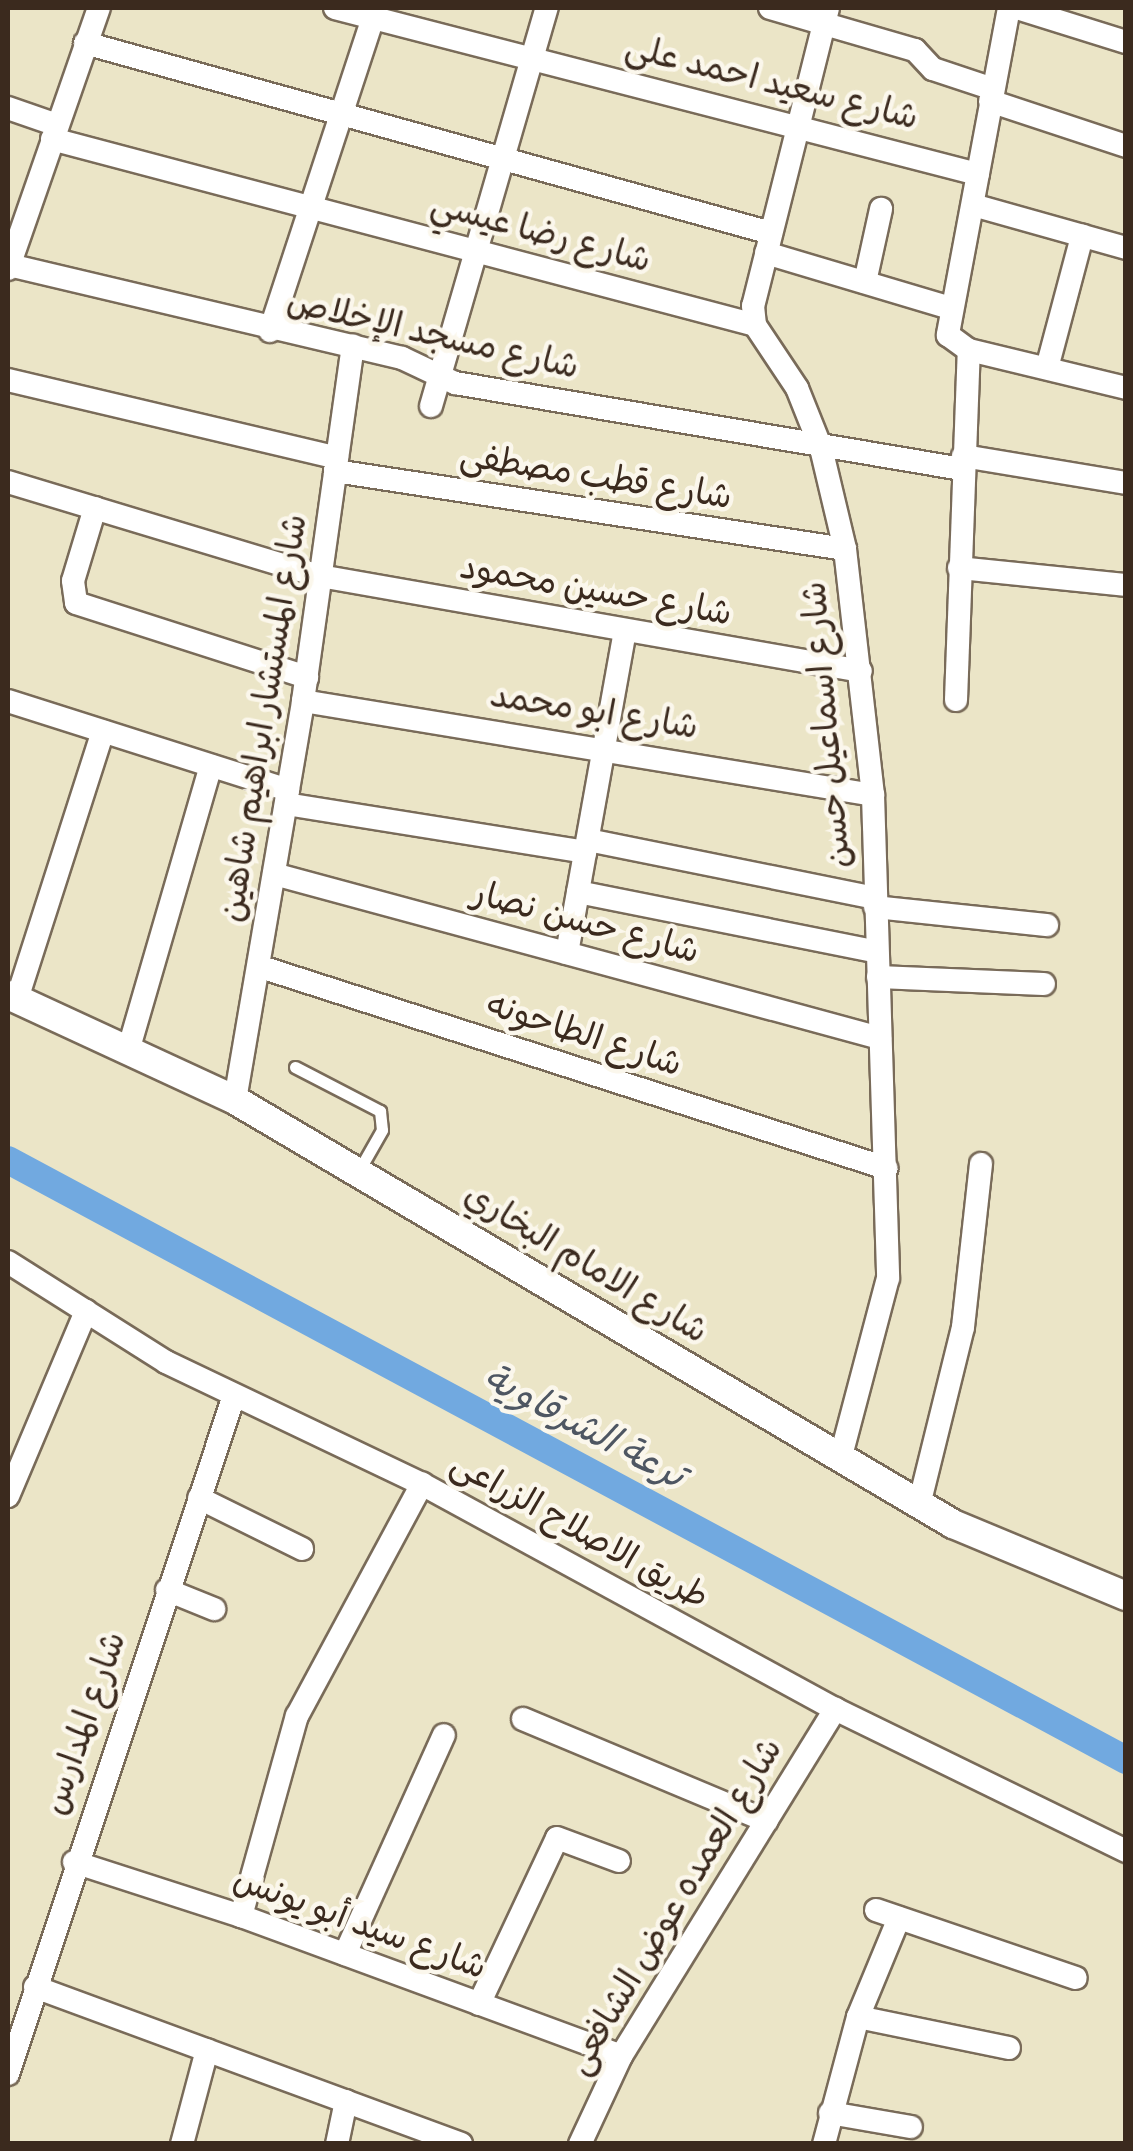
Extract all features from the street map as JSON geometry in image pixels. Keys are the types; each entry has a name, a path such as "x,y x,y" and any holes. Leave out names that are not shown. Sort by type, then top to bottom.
{"street":[{"path":"8,267 99,8"},
{"name":"شارع سعيد احمد على","path":"335,8 374,12 531,58 978,174"},
{"path":"430,406 547,8"},
{"path":"770,8 826,16 915,50 934,69 991,95 1126,146"},
{"path":"1009,8 948,335 968,350 1126,388"},
{"path":"1017,8 1126,42"},
{"path":"270,331 374,12"},
{"path":"755,325 769,243 826,16"},
{"path":"85,43 341,113 769,243 865,282 950,308"},
{"name":"شارع رضا عيسي","path":"8,108 54,132 310,208 755,325"},
{"path":"973,206 1126,248"},
{"path":"865,282 881,209"},
{"path":"1046,368 1082,236"},
{"name":"شارع مسجد الإخلاص","path":"8,267 270,331 402,358 437,378 822,448 1126,482"},
{"name":"شارع اسماعيل حسن","path":"755,325 797,388 822,448 846,549 873,795 886,1168 886,1300 840,1460"},
{"name":"شارع المستشار ابراهيم شاهين","path":"235,1100 305,689 353,346"},
{"path":"956,700 968,350"},
{"name":"شارع قطب مصطفى","path":"8,380 336,465 846,549"},
{"name":"شارع حسين محمود","path":"8,482 320,576 861,671"},
{"name":"شارع ابو محمد","path":"96,508 73,580 76,603 85,610 305,689 873,795"},
{"path":"960,568 1126,584"},
{"path":"567,953 625,631"},
{"path":"8,701 212,766 287,797 586,846 875,902 1047,925"},
{"path":"12,997 103,732"},
{"path":"128,1051 212,766"},
{"name":"شارع حسن نصار","path":"274,874 880,1038"},
{"path":"578,892 877,952"},
{"name":"شارع الطاحونه","path":"260,967 886,1168"},
{"path":"878,977 1044,984"},
{"name":"شارع الامام البخاري","path":"12,997 235,1100 919,1506 1126,1596"},
{"path":"919,1506 962,1327 981,1164"},
{"name":"طريق الاصلاح الزراعى","path":"8,1262 234,1396 422,1484 835,1708 1126,1851"},
{"path":"8,1496 86,1311"},
{"name":"شارع المدارس","path":"8,2074 74,1862 234,1396"},
{"path":"242,1916 297,1716 422,1484"},
{"path":"199,1498 302,1549"},
{"path":"167,1590 214,1609"},
{"name":"شارع العمده عوض الشافعى","path":"580,2144 621,2056 835,1708"},
{"path":"523,1719 767,1821"},
{"path":"345,1954 444,1735"},
{"path":"480,2004 557,1838 619,1861"},
{"name":"شارع سيد أبو يونس","path":"74,1862 242,1916 621,2056"},
{"path":"824,2144 887,1914 1076,1978"},
{"path":"35,1986 462,2144"},
{"path":"858,2017 1009,2048"},
{"path":"182,2144 207,2050"},
{"path":"337,2144 346,2101"},
{"path":"830,2112 910,2127"}],"lane":[{"path":"295,1068 380,1111 382,1130 358,1172"}],"waterway":[{"name":"ترعة الشرقاوية","path":"8,1160 1126,1760"}]}
